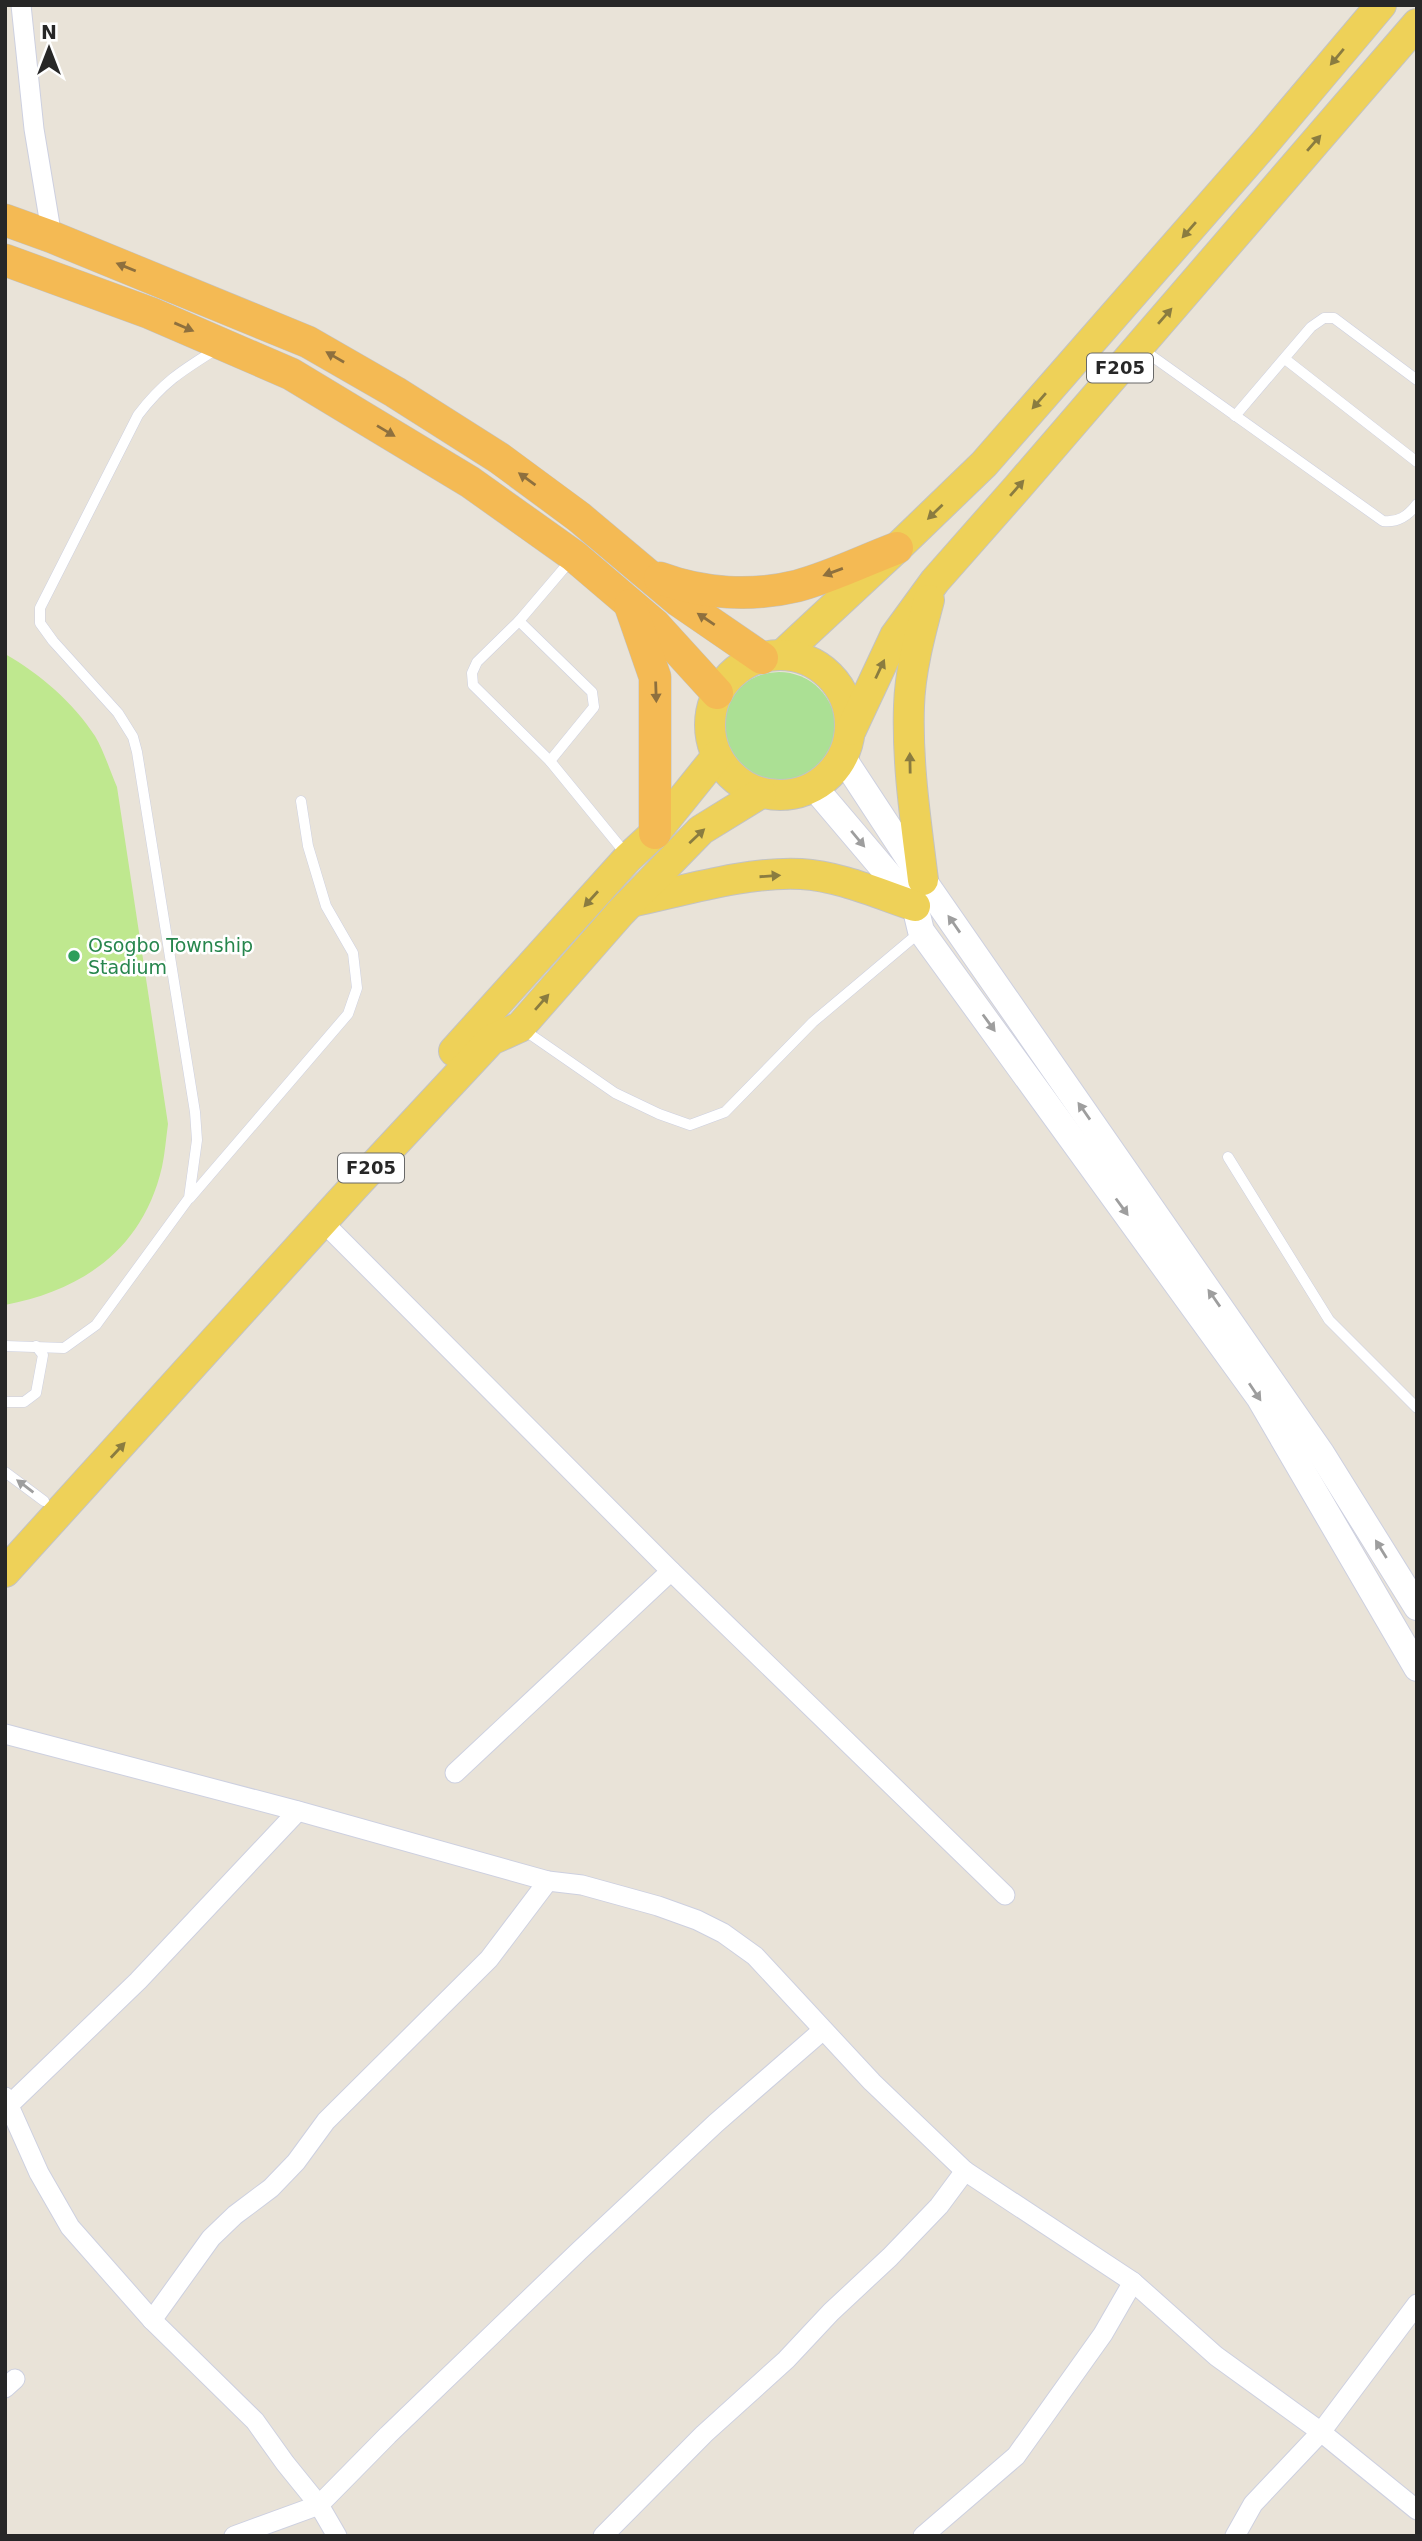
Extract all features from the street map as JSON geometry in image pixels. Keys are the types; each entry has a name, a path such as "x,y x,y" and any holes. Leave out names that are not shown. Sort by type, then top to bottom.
{"highway":[{"path":"5,220 308,342 395,392 499,458 579,517 678,601 772,656"},
{"path":"5,260 150,313 291,374 470,482 574,556 655,625 718,693"},
{"path":"644,572 673,583 721,593 772,590 798,585 897,548"},
{"path":"629,604 655,677 654,833"}],"main road":[{"name":"F205","path":"1381,5 1263,145 984,464 897,548 772,656 744,665 729,677 718,693 710,724 717,756 728,772 743,785 761,793 779,796 814,787 831,774 895,636 935,580 1417,23"},
{"path":"920,906 910,779 909,705 918,644 935,580"},
{"path":"772,656 804,659 824,670 839,687 849,708 847,744 920,906 1259,1397 1417,1668"},
{"name":"F205","path":"5,1545 628,858 654,833 717,756"},
{"path":"814,787 920,906 1321,1453 1417,1606"},
{"name":"F205","path":"5,1572 491,1040 520,1027 631,902 701,830 761,793"},
{"path":"631,902 742,878 801,874 846,883 920,906"}],"street":[{"path":"21,5 31,104 52,237"},
{"path":"323,1222 671,1571 1005,1895"},
{"path":"455,1773 671,1571"},
{"path":"5,1734 298,1811 548,1881 582,1885 658,1906 723,1933 755,1956 872,2082 965,2171 1133,2282 1216,2356 1321,2432 1417,2510"},
{"path":"298,1811 138,1981 6,2104 39,2173 70,2227 152,2320 255,2421 319,2505 337,2536"},
{"path":"152,2320 211,2238 235,2215 271,2188 296,2162 326,2121 489,1959 548,1881"},
{"path":"234,2536 319,2505 579,2251 716,2123 823,2030"},
{"path":"603,2536 704,2434 786,2360 831,2312 890,2257 939,2206 965,2171"},
{"path":"923,2536 1016,2456 1103,2334 1133,2282"},
{"path":"1235,2536 1253,2504 1321,2432 1417,2304"}],"lane":[{"path":"1235,416 1317,321 1324,318 1334,318 1417,380"},
{"path":"189,1198 197,1140 195,1112 137,752 133,737 118,713 53,642 40,623 40,608 138,415 171,378 224,344"},
{"path":"1139,346 1383,521 1402,519 1417,504"},
{"path":"1285,359 1417,462"},
{"path":"574,556 519,621 477,662 472,673 474,685 550,761 628,858"},
{"path":"519,621 592,692 594,699 594,707 550,761"},
{"path":"5,1346 64,1348 96,1325 189,1198 348,1014 357,988 353,953 327,906 308,846 301,801"},
{"path":"520,1027 615,1093 690,1125 725,1112 920,906"},
{"path":"1228,1157 1329,1320 1417,1408"},
{"path":"5,1402 24,1402 36,1394 43,1355 36,1346"},
{"path":"5,1472 44,1501"}],"green space":[{"name":"Osogbo Township Stadium","path":"5,654 31,670 77,712 98,742 117,787 168,1124 162,1167 153,1196 125,1243 106,1261 60,1289 5,1305"},
{"path":"779,672 801,676 819,689 832,707 836,729 832,751 819,769 801,782 779,786 757,782 739,769 726,751 722,729 726,707 739,689 757,676"}],"place":[{"name":"Osogbo Township Stadium","path":"74,956"}]}
